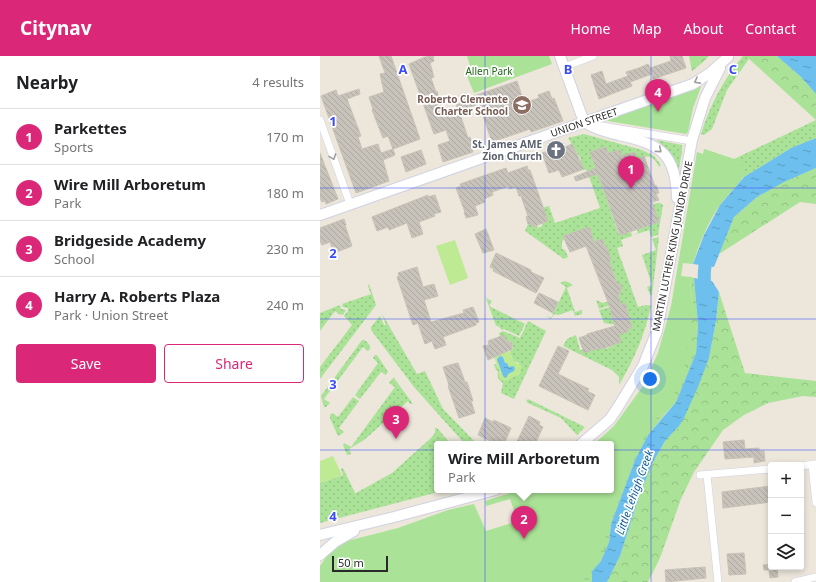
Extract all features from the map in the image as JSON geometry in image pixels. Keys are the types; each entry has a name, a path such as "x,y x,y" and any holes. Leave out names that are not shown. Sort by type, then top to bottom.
{"main road":[{"path":"560,56 584,122 592,127 650,143 659,148 668,159 677,183 673,240"},
{"name":"UNION STREET","path":"320,215 693,84 710,73 728,56"},
{"name":"MARTIN LUTHER KING JUNIOR DRIVE","path":"584,441 610,419 629,391 648,354 657,332 692,141 711,83 728,56"},
{"path":"320,535 484,493"},
{"path":"320,555 327,548 348,534 394,517"}],"street":[{"path":"564,67 593,56"},
{"path":"320,120 350,204"},
{"path":"584,122 692,141"},
{"path":"804,466 814,464 816,503"},
{"path":"718,582 704,475 768,468"},
{"path":"795,582 816,576"}],"green space":[{"name":"Allen Park","path":"467,56 549,56 552,64 474,93 467,76 472,73"},
{"path":"689,56 709,56 692,71"},
{"path":"743,56 751,56 727,90 712,129 704,135 701,134 718,93 729,74"},
{"path":"751,56 777,56 801,77 816,94 816,120 748,58"},
{"path":"699,86 701,87 693,108 688,132 686,134 608,121 609,117"},
{"path":"816,120 816,138 791,148 744,177 738,176 704,149 734,159"},
{"path":"584,134 642,150 654,156 661,165 659,167 655,160 650,157 637,159 634,152 622,156 620,150 608,153 606,147 590,152 619,235 631,232 632,236 621,240 623,246 617,248 638,307 646,305 651,306 646,327 638,347 619,385 619,377 612,370 563,346 567,339 576,335 580,350 583,350 584,353 599,348 606,349 614,345 614,343 621,342 618,333 628,332 628,329 632,328 625,303 621,305 619,302 599,309 596,300 603,303 613,300 612,296 621,293 620,290 622,289 620,283 610,287 611,279 615,277 609,261 611,260 603,240 594,242 589,227 563,236 564,240 562,241 562,249 565,250 568,257 564,259 525,231 528,224 531,224 532,227 537,225 538,228 542,226 541,208 549,206 555,223 600,208 587,171 586,169 584,170 580,161 581,159 568,138"},
{"path":"657,140 682,145 679,169 670,153"},
{"path":"704,149 739,161 742,164 744,175 720,205 701,241 693,264 683,263 681,276 691,277 690,283 693,307 686,362 671,401 656,418 639,447 612,517 597,564 583,581 320,582 320,566 325,559 322,557 335,546 347,541 398,528 448,510 474,504 486,531 518,521 510,499 486,506 485,501 510,493 614,493 614,441 597,441 614,426 643,386 658,353 671,306 697,152 703,154"},
{"path":"816,168 816,204 800,202 719,254 734,217 757,197 783,182"},
{"path":"657,203 663,205 658,235 651,237 649,230 634,235 638,233 637,230 659,222 653,204"},
{"path":"659,237 652,295 650,295 647,287 652,285 642,255 656,250 652,239"},
{"path":"455,240 468,278 450,285 436,246"},
{"path":"691,277 694,278 698,325 696,353 676,402 666,413 655,418 693,307 690,283"},
{"path":"565,281 573,285 567,288 575,312 582,310 582,314 575,316 573,310 558,315 554,314 551,319 545,315 551,318 566,287 560,283"},
{"path":"369,284 376,305 320,379 320,367 352,325 344,316 348,311 348,308 343,307 342,304 371,294 368,286"},
{"path":"719,292 745,373 816,381 816,397 803,396 768,403 744,415 723,430 694,472 681,499 660,558 648,582 607,582 620,556 639,497 652,464 665,441 679,426 709,358 716,321"},
{"path":"486,298 492,301 489,306 525,324 519,336 504,329 502,330 496,326"},
{"path":"340,305 341,309 346,310 343,315 340,315 335,311 320,331 320,313"},
{"path":"618,306 610,308 615,325 604,323 599,310"},
{"path":"382,314 417,374 425,371 443,409 474,441 462,441 414,387 371,330 371,327 380,316 384,325 386,325"},
{"path":"528,321 546,331 514,399 501,393 503,383 498,378 498,371 496,370 494,364 496,364 500,370 499,373 507,380 513,376 519,375 519,363 513,361 510,351 513,348 512,343 500,337 499,333 503,331 520,338"},
{"path":"362,340 367,342 370,349 368,351 363,347 324,399 330,403 324,407 321,396"},
{"path":"510,351 513,361 522,366 520,374 505,381 499,377 500,370 498,369 494,356"},
{"path":"377,355 388,372 386,375 381,372 360,399 355,395 378,363 373,358"},
{"path":"394,378 413,404 410,404 408,401 364,440 349,449 351,454 347,455 343,445 344,443 351,447 395,387 389,383"},
{"path":"353,397 359,401 339,428 344,432 339,436 330,415 332,413 338,417"},
{"path":"528,399 585,427 577,435 561,418 528,403 526,401"},
{"path":"666,413 648,435 635,460 611,524 609,542 601,561 592,571 592,581 558,582 614,493 655,418"},
{"path":"435,428 437,428 448,441 434,441 435,493 320,523 320,483 343,475 341,469 343,468 356,493 392,473 435,433"},
{"path":"333,456 342,475 320,483 320,461"}],"water":[{"path":"777,56 816,56 816,94 801,77"},
{"path":"816,138 816,168 784,182 757,197 734,217 714,267 693,264 704,235 720,205 744,177 791,148"},
{"path":"694,278 712,281 719,292 716,321 709,358 684,418 679,426 665,441 652,464 639,497 620,556 607,582 591,582 592,571 601,561 609,542 611,524 635,460 648,435 676,402 696,353 698,325"},
{"path":"500,356 503,357 505,363 507,363 509,367 513,366 515,368 514,371 508,374 505,378 497,359"}],"building":[{"path":"379,56 391,56 420,139 393,149 388,136 383,138 372,110 369,97 384,92 380,74 385,73"},
{"path":"433,56 434,61 430,63 434,77 431,78 436,92 437,91 442,110 445,109 449,118 460,114 468,138 470,137 473,152 443,162 438,145 450,141 446,130 434,134 409,64 425,57"},
{"path":"670,56 682,56 686,68 653,79 652,74 630,82 632,86 599,99 591,75 602,71 606,84 628,76 626,72 648,64 650,68 671,61"},
{"name":"Roberto Clemente Charter School","path":"517,81 524,103 539,98 538,95 549,91 552,99 554,98 563,121 531,132 530,129 492,142 479,104 458,111 456,105 462,103 459,96 466,93 468,98"},
{"path":"359,89 360,94 347,99 361,136 358,137 362,149 378,144 381,153 393,149 395,155 383,160 389,181 356,193 321,96 336,90 338,96"},
{"path":"572,144 584,169 562,177 559,170 549,173 542,153 552,150 553,152"},
{"path":"606,147 608,153 620,150 622,156 634,152 637,159 644,156 659,193 656,194 659,200 652,202 659,222 620,235 598,174 576,181 574,177 596,168 590,152"},
{"path":"421,150 426,164 406,172 401,157"},
{"path":"320,153 338,199 326,204 325,201 322,202 320,198"},
{"path":"527,166 528,170 530,170 548,221 532,227 531,224 528,224 526,217 528,216 521,196 519,196 516,187 509,189 509,186 492,192 493,195 484,199 485,202 475,206 478,215 466,218 456,188 461,186 460,184 506,168 508,173"},
{"path":"428,195 428,197 435,195 441,212 419,222 423,234 412,238 407,223 389,230 388,227 377,231 372,217"},
{"path":"344,219 352,246 334,253 330,242 322,245 320,241 320,228"},
{"path":"589,227 594,242 603,239 605,248 607,247 611,260 609,261 617,284 620,283 622,289 620,290 621,293 618,294 621,305 625,303 632,328 628,329 628,332 619,334 621,342 584,353 579,338 587,334 615,326 608,302 586,246 570,252 563,236"},
{"path":"486,229 494,250 483,253 475,234"},
{"path":"496,253 544,278 536,293 493,271 494,269 490,267"},
{"path":"417,267 423,287 434,284 438,296 424,300 431,322 464,313 463,310 473,307 479,322 476,323 476,325 443,337 446,345 435,349 432,341 425,344 418,323 413,325 397,277 399,276 398,273"},
{"path":"539,293 558,302 553,313 534,303"},
{"path":"504,335 506,340 512,343 512,349 488,360 483,346 489,345 488,341"},
{"path":"558,346 569,351 558,374 589,389 587,391 595,395 588,410 539,386"},
{"path":"458,363 465,382 467,382 475,413 459,418 443,367"},
{"path":"529,416 540,422 539,425 543,427 536,441 517,441"},
{"path":"485,418 493,422 494,420 511,428 505,441 491,441 478,435"},
{"path":"744,440 745,449 759,448 759,451 764,451 765,461 754,463 754,457 725,459 723,442"},
{"path":"768,486 768,502 723,508 722,492"},
{"path":"744,553 746,574 729,575 727,554"},
{"path":"768,564 768,570 764,570 763,565"},
{"path":"705,567 706,578 666,582 665,570"},
{"path":"769,570 777,570 778,577 770,578"}],"waterway":[{"name":"Little Lehigh Creek","path":"705,296 705,266 709,249"}],"place":[{"name":"Roberto Clemente Charter School","path":"522,105"},
{"name":"Harry A. Roberts Plaza","path":"658,112"},
{"name":"St. James AME Zion Church","path":"556,150"},
{"name":"Parkettes","path":"631,189"},
{"name":"Bridgeside Academy","path":"396,439"},
{"name":"Wire Mill Arboretum","path":"524,539"}]}
